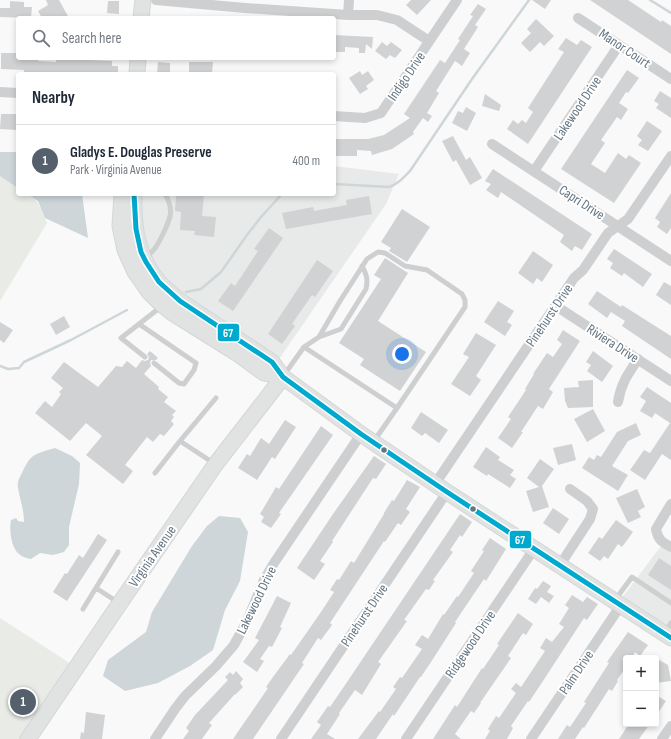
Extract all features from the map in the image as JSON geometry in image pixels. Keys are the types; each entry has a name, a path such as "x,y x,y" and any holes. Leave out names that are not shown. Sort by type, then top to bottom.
{"street":[{"path":"141,16 143,0"},
{"path":"156,0 246,4 348,15 377,15 397,20 429,41"},
{"path":"348,15 349,0"},
{"name":"Indigo Drive","path":"336,116 365,118 381,113 457,0"},
{"name":"Manor Court","path":"578,18 671,79"},
{"name":"Lakewood Drive","path":"534,170 619,45"},
{"path":"137,72 138,60"},
{"path":"0,92 16,93"},
{"name":"Capri Drive","path":"492,144 534,170 671,261"},
{"name":"Pinehurst Drive","path":"281,739 574,278 582,270 608,233 628,219 671,156"},
{"path":"122,196 120,226 123,244 128,260 145,287 162,305 264,373 283,377"},
{"path":"134,196 135,232 144,259 159,282 180,301 272,362 283,377 361,434 534,549 618,603 669,632"},
{"name":"Riviera Drive","path":"556,306 671,381"},
{"path":"618,402 620,389 624,380 638,359"},
{"name":"Virginia Avenue","path":"28,739 216,465 283,377"},
{"name":"Lakewood Drive","path":"155,739 185,696 216,666 234,645 247,621 264,580 274,563 361,434"},
{"path":"560,565 590,519 593,509 587,501 570,490"},
{"path":"671,504 656,529 657,536 662,542 671,547"},
{"name":"Ridgewood Drive","path":"406,739 534,549"},
{"name":"Palm Drive","path":"531,739 618,603"},
{"path":"662,739 671,726"}],"lane":[{"path":"144,259 154,251 169,221 171,211 166,196"},
{"path":"319,337 362,266 367,259 378,252 385,253 405,266 427,270 462,294 465,300 464,307 373,442"},
{"path":"283,377 304,347 319,337 341,329 366,289 368,282 367,275 362,266"},
{"path":"145,357 121,338 162,305"},
{"path":"140,324 196,363 194,370 184,384 179,383 154,363"},
{"path":"304,347 397,408"},
{"path":"155,473 216,398"},
{"path":"180,441 216,465"},
{"path":"83,609 118,552"},
{"path":"618,603 632,577 671,603"},
{"path":"96,588 120,603"}],"shaded area":[{"path":"0,152 16,152 16,187 0,176"},
{"path":"336,166 399,174 386,204 277,362 171,288 148,257 139,217 139,196 336,196"},
{"path":"0,176 16,187 16,196 30,196 37,202 47,223 0,301"},
{"path":"30,196 82,196 88,238 45,218 38,201"},
{"path":"55,448 72,456 80,463 79,484 69,527 69,545 64,552 53,555 40,553 31,559 21,556 16,551 12,543 10,528 11,520 16,518 18,521 24,522 18,482 25,466 34,455"},
{"path":"219,516 240,518 248,532 240,581 225,610 213,650 190,666 158,683 125,691 103,676 108,660 146,632 152,612 192,546 207,526"},
{"path":"661,546 671,552 671,632 621,599"},
{"path":"0,618 71,664 21,739 0,739"}],"building":[{"path":"46,0 59,0 68,16 41,16 38,11 48,5"},
{"path":"411,0 431,0 417,15 406,5"},
{"path":"532,0 551,0 545,9"},
{"path":"590,0 628,0 661,22 662,20 671,26 671,54"},
{"path":"10,1 24,2 24,7 32,7 31,16 0,17 0,8 10,8"},
{"path":"108,1 119,1 119,14 107,13"},
{"path":"478,4 486,9 475,25 478,27 464,49 470,53 462,66 455,61 436,91 439,93 427,113 432,116 428,122 423,118 413,132 414,134 392,149 372,155 371,151 357,150 357,156 336,156 336,139 368,139 384,135 410,118 404,114 440,60 445,63 473,16 470,15"},
{"path":"536,19 554,36 544,46 540,42 530,52 521,43 531,33 527,29"},
{"path":"336,35 373,37 372,49 366,44 365,53 359,53 359,48 345,47 345,52 336,52"},
{"path":"566,38 577,45 581,40 592,47 528,144 507,129 513,120 518,124 522,120 526,123 533,112 528,108 564,52 558,49"},
{"path":"382,42 387,46 391,42 402,50 395,58 390,55 386,59 375,51"},
{"path":"1,53 16,53 16,60 56,62 56,60 112,61 112,66 118,66 118,72 24,72 24,70 1,69"},
{"path":"158,62 170,63 170,72 157,72"},
{"path":"189,62 213,62 212,72 189,72"},
{"path":"627,70 639,78 628,93 626,92 619,103 628,109 621,120 617,117 601,140 605,143 591,164 605,173 618,153 626,159 629,155 641,163 614,203 561,169"},
{"path":"360,71 362,75 368,71 374,80 366,86 368,89 360,94 349,78"},
{"path":"660,91 671,98 671,118 656,108 659,104 654,101"},
{"path":"485,94 501,105 499,111 482,106"},
{"path":"466,107 476,113 467,131 452,123 458,111 463,113"},
{"path":"1,114 16,114 16,130 0,129"},
{"path":"647,121 662,131 648,151 638,145 642,140 637,136"},
{"path":"453,136 466,160 470,157 482,178 470,185 456,160 453,162 442,141"},
{"path":"493,169 592,234 582,250 575,246 572,251 560,242 564,235 501,192 498,198 486,190 491,184 485,181"},
{"path":"671,193 671,228 667,234 657,227 660,222 655,218"},
{"path":"176,196 204,196 202,216 216,217 214,237 194,235 195,231 180,230 181,212 175,211"},
{"path":"369,196 372,214 286,229 282,213 313,207 314,211 347,205 346,200"},
{"path":"402,209 430,227 407,262 389,251 391,248 381,242"},
{"path":"269,228 283,238 233,311 218,301 231,283 235,286 258,251 254,249"},
{"path":"614,249 652,274 643,287 624,273 622,276 610,268 613,263 607,259"},
{"path":"533,251 553,265 542,282 537,278 533,284 518,273"},
{"path":"385,258 408,273 378,321 426,352 400,391 360,365 364,359 339,343 381,279 374,275"},
{"path":"317,260 333,271 315,297 312,295 292,324 295,326 282,344 268,334"},
{"path":"664,282 671,286 671,305 656,295"},
{"path":"597,291 621,307 622,305 671,336 671,359 622,326 625,321 611,312 607,318 588,304"},
{"path":"498,301 514,311 507,322 512,325 505,336 484,322"},
{"path":"64,316 70,327 56,335 50,324"},
{"path":"0,322 13,330 4,343 0,340"},
{"path":"563,330 580,341 549,389 553,392 543,409 538,406 512,448 498,438 511,419 508,417 526,390 525,389 533,374 547,353 553,357 562,344 557,340"},
{"path":"476,333 496,345 476,376 481,380 470,396 451,384 469,357 463,354"},
{"path":"150,351 158,358 156,360 151,360 151,366 144,374 168,397 164,402 176,411 172,415 174,417 171,421 174,424 164,436 160,434 153,442 147,437 125,465 133,471 123,484 86,455 102,436 86,423 70,441 35,413 45,401 52,407 61,394 59,392 63,388 51,378 64,362 98,387 116,366 122,367 127,361 136,368 142,360 148,360 149,357 147,354"},
{"path":"593,351 613,366 602,382 587,371 591,365 586,362"},
{"path":"593,380 593,407 568,408 565,401 564,388 579,387 578,381"},
{"path":"647,387 671,403 671,460 662,454 645,480 630,470 644,450 650,453 670,423 655,413 652,418 640,411 646,401 640,397"},
{"path":"593,409 605,431 587,442 574,419"},
{"path":"421,412 448,430 439,443 425,433 422,436 411,428"},
{"path":"285,420 296,427 275,459 272,457 257,480 238,468 247,454 250,456 261,438 269,444"},
{"path":"636,423 641,435 628,441 612,466 628,475 618,491 582,468 589,457 594,460 597,455 601,457 617,432"},
{"path":"321,426 333,435 279,513 281,514 271,528 261,522 264,517 260,514 276,487 279,489"},
{"path":"572,444 576,460 558,465 553,448"},
{"path":"486,447 500,457 498,460 514,470 510,475 516,479 510,488 488,474 487,476 473,467"},
{"path":"374,456 386,464 376,479 373,478 332,541 333,542 320,561 325,564 314,580 297,568"},
{"path":"540,459 554,469 542,486 549,507 533,512 526,491 539,487 527,478"},
{"path":"407,480 420,487 406,509 410,512 401,525 398,523 385,542 384,541 330,623 332,625 321,640 318,638 302,663 304,664 253,739 233,739 268,688 266,687 290,654 291,655 334,592 330,590 337,579 339,580 351,561 354,563 392,500 394,501"},
{"path":"637,489 645,507 638,511 641,517 628,523 616,498"},
{"path":"553,508 569,519 559,534 543,523"},
{"path":"460,514 472,522 462,537 460,535 450,550 453,552 433,580 435,581 429,590 426,589 404,620 407,621 378,662 381,664 362,695 355,690 339,713 340,714 327,734 335,739 311,739 321,725 317,722 328,706 330,707"},
{"path":"616,520 633,532 622,547 618,544 608,559 604,556 600,561 588,553 599,537 602,539"},
{"path":"98,534 107,540 67,601 53,592 79,555 83,558"},
{"path":"490,538 506,549 486,581 484,579 421,677 376,739 358,739 379,711 380,712 396,689 393,687 400,677 402,678 422,649 415,645 422,635 428,639 443,614 444,615 457,596 458,597 474,573 471,571 484,551 482,550"},
{"path":"659,558 671,566 671,590 648,575"},
{"path":"543,581 551,586 547,592 554,596 549,603 541,597 536,604 528,599 535,588 537,589"},
{"path":"572,595 583,602 587,597 598,604 587,620 584,618 529,702 528,701 511,726 513,728 507,739 485,739 490,731 488,729 496,716 499,718 516,693 511,689 516,683 521,687 545,651 540,648 546,638 552,642 564,627 559,624 569,608 565,605"},
{"path":"277,596 291,603 280,627 282,628 272,647 269,646 260,659 264,661 257,672 243,662 259,640 255,638"},
{"path":"518,613 533,624 526,635 523,633 508,656 511,658 474,713 471,711 455,734 461,739 433,739 455,705 457,707 482,668 483,669 499,645 497,644"},
{"path":"628,632 648,645 641,655 635,652 634,655 623,655 623,671 617,680 618,681 612,691 609,689 584,728 583,727 575,739 558,739 567,725 570,727 586,703 584,702 609,663 607,662"},
{"path":"659,660 668,665 671,681 659,683"},
{"path":"236,671 243,679 240,683 243,687 209,723 212,725 202,739 183,739 189,731 186,728 195,715 228,680 225,677 230,672 233,675"},
{"path":"659,697 666,701 659,712"},
{"path":"86,712 105,715 102,739 80,739 81,732 84,733"},
{"path":"627,727 648,727 639,739 619,739"}],"waterway":[{"path":"336,184 389,187 403,178 410,171 472,79 529,0"},
{"path":"650,0 671,13"},
{"path":"186,292 201,289 221,272 261,217 280,196"},
{"path":"0,366 8,369 19,368 24,362 71,340 127,310"}],"transit line":[{"name":"67","path":"134,196 136,229 141,252 159,282 180,301 272,362 283,377 361,434 671,638"}],"place":[{"name":"Gladys E. Douglas Preserve","path":"23,702"}]}
